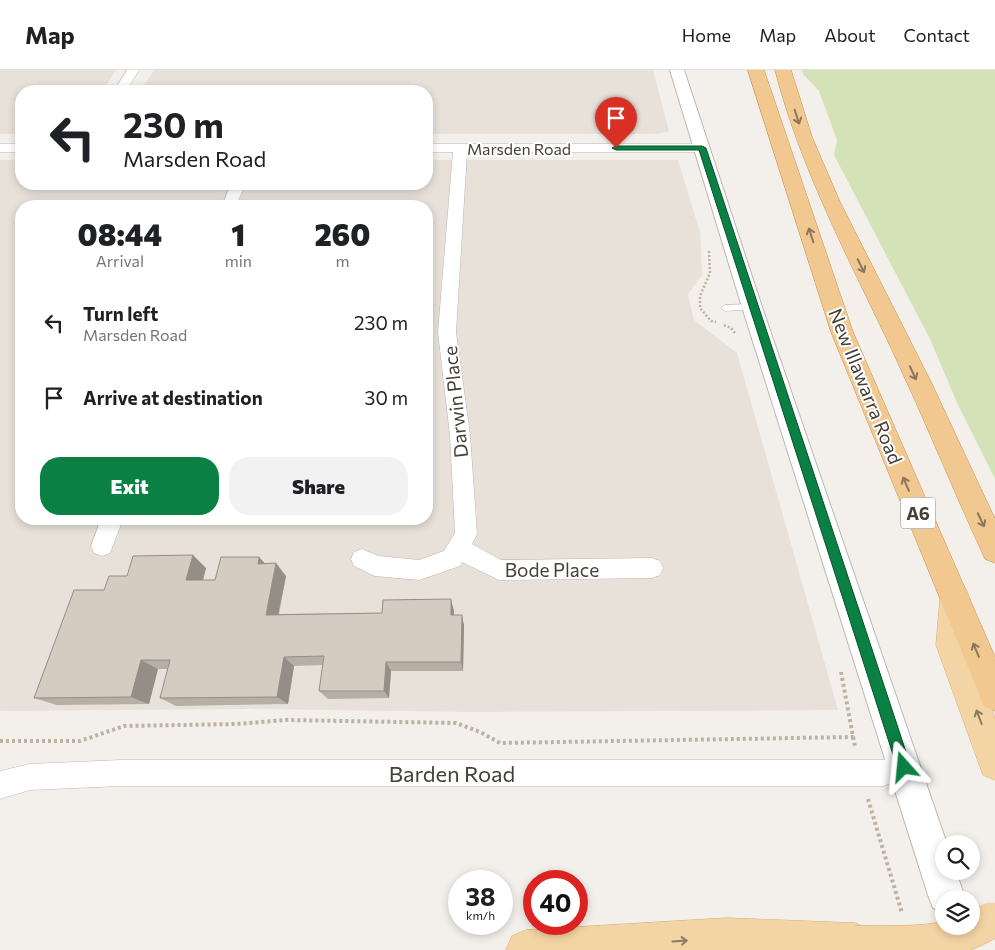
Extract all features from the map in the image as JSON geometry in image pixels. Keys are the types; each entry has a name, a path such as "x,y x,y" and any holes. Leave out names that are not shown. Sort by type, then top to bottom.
{"highway":[{"name":"New Illawarra Road","path":"756,70 842,332 995,694"},
{"path":"783,70 803,135 834,212 893,329 995,550"}],"main road":[{"path":"954,600 952,645 995,763"},
{"path":"526,950 727,938 854,943 945,940 976,931 993,918"}],"street":[{"path":"124,85 133,70"},
{"path":"677,70 752,307 944,890"},
{"path":"0,148 15,148"},
{"name":"Marsden Road","path":"433,148 702,148"},
{"name":"Darwin Place","path":"458,548 466,534 460,435 447,332 460,148"},
{"path":"102,546 110,525"},
{"path":"362,559 375,566 420,570 452,559 458,548"},
{"name":"Bode Place","path":"458,548 499,570 652,568"},
{"name":"Barden Road","path":"0,785 30,777 121,773 883,773 904,767"}],"lane":[{"path":"725,308 752,307"}],"path":[{"path":"0,741 80,741 124,726 236,724 286,720 456,723 480,732 500,743 854,737"},
{"path":"860,773 902,912"}],"shaded area":[{"path":"0,70 116,70 106,85 15,85 15,134 0,134"},
{"path":"154,70 653,70 669,131 657,134 433,134 433,85 145,85"},
{"path":"0,160 15,160 15,190 433,190 433,160 678,160 700,232 702,275 688,294 694,320 737,353 838,710 474,712 248,709 0,711"}],"green space":[{"path":"802,70 995,70 995,479 958,405 930,339 834,155 837,140 819,91 803,74"}],"building":[{"path":"193,555 186,580 215,580 221,557 259,557 258,564 276,563 266,615 382,613 383,600 451,599 451,615 462,615 461,662 386,662 384,691 319,691 324,656 284,657 277,697 160,698 170,660 141,660 131,697 34,698 74,590 104,590 109,576 127,576 133,556"}],"route":[{"path":"616,148 702,148 752,307 904,767"}]}
